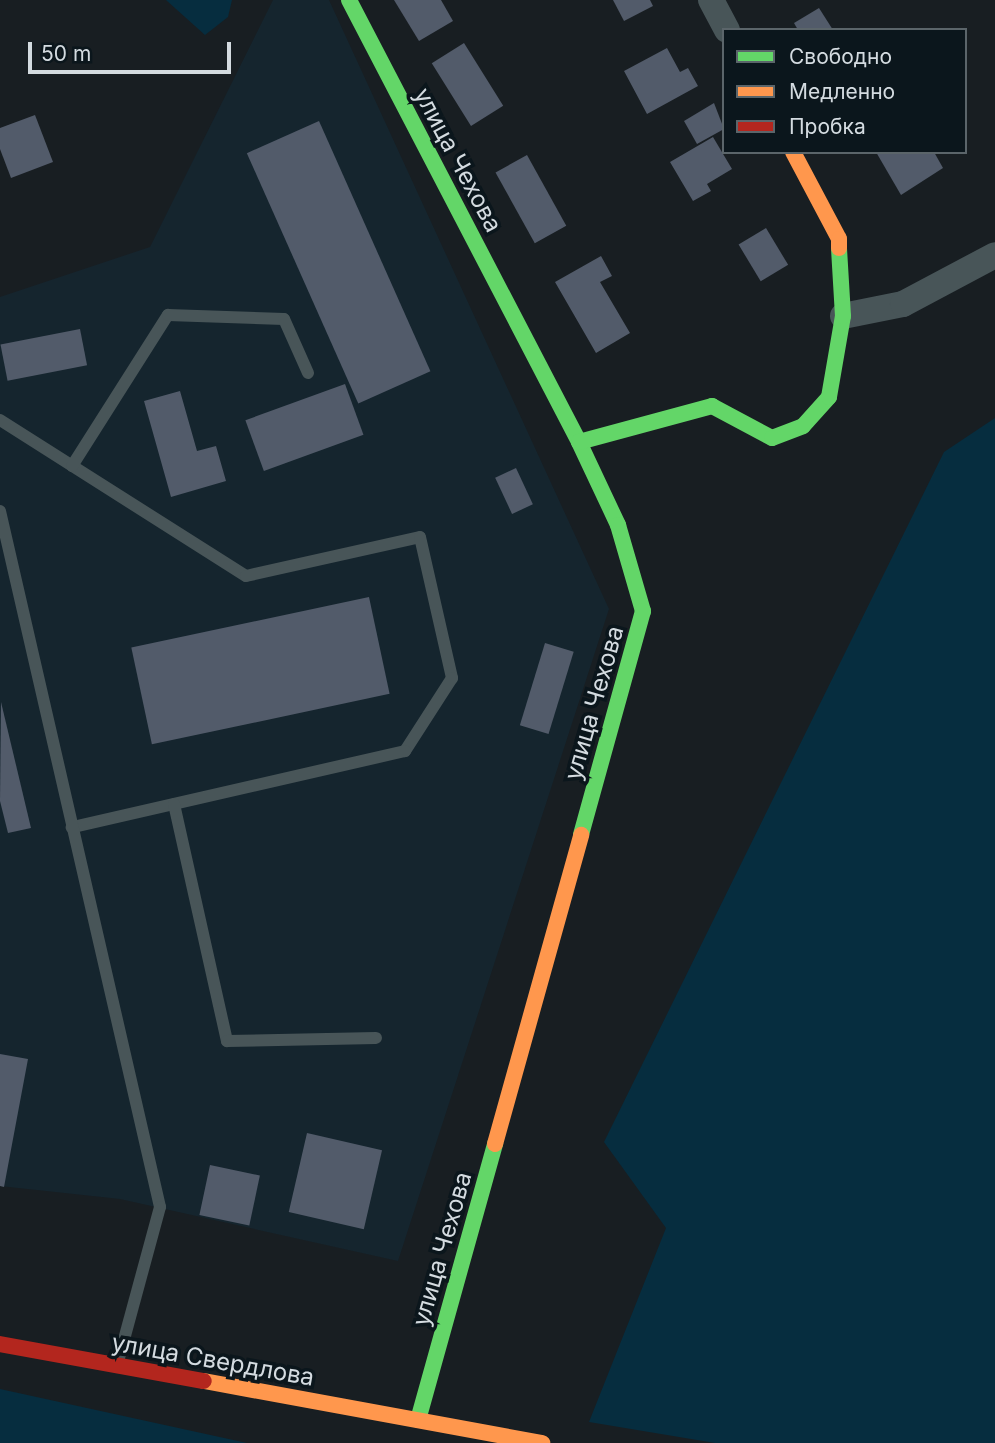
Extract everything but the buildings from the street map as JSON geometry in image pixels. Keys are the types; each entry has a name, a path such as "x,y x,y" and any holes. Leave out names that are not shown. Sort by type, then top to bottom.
{"street":[{"name":"улица Чехова","path":"349,0 579,442 618,525 643,611 418,1420"},
{"path":"711,0 726,28"},
{"path":"579,442 712,405 772,438 803,426 828,397 843,317 839,239 794,154"},
{"path":"843,317 903,303 995,255"},
{"name":"улица Свердлова","path":"0,1344 542,1443"}],"lane":[{"path":"72,466 167,315 284,319 308,373"},
{"path":"0,421 246,576 420,537 452,678 405,751 72,827"},
{"path":"0,510 160,1208 117,1366"},
{"path":"174,804 227,1041 376,1038"}],"shaded area":[{"path":"166,0 232,0 228,17 205,35"},
{"path":"273,0 329,0 609,609 398,1261 120,1199 0,1186 0,297 150,247"},
{"path":"995,418 995,1443 715,1443 589,1422 666,1228 604,1142 944,452"},
{"path":"0,1389 247,1443 0,1443"}],"traffic: fast":[{"path":"349,0 579,442 618,525 643,611 581,835"},
{"path":"579,442 712,406 772,438 803,426 829,397 843,316 839,248"},
{"path":"418,1420 495,1144"}],"traffic: slow":[{"path":"794,154 839,239 839,248"},
{"path":"495,1144 581,835"},
{"path":"204,1381 542,1443"}],"traffic: jam":[{"path":"0,1344 204,1381"}]}
